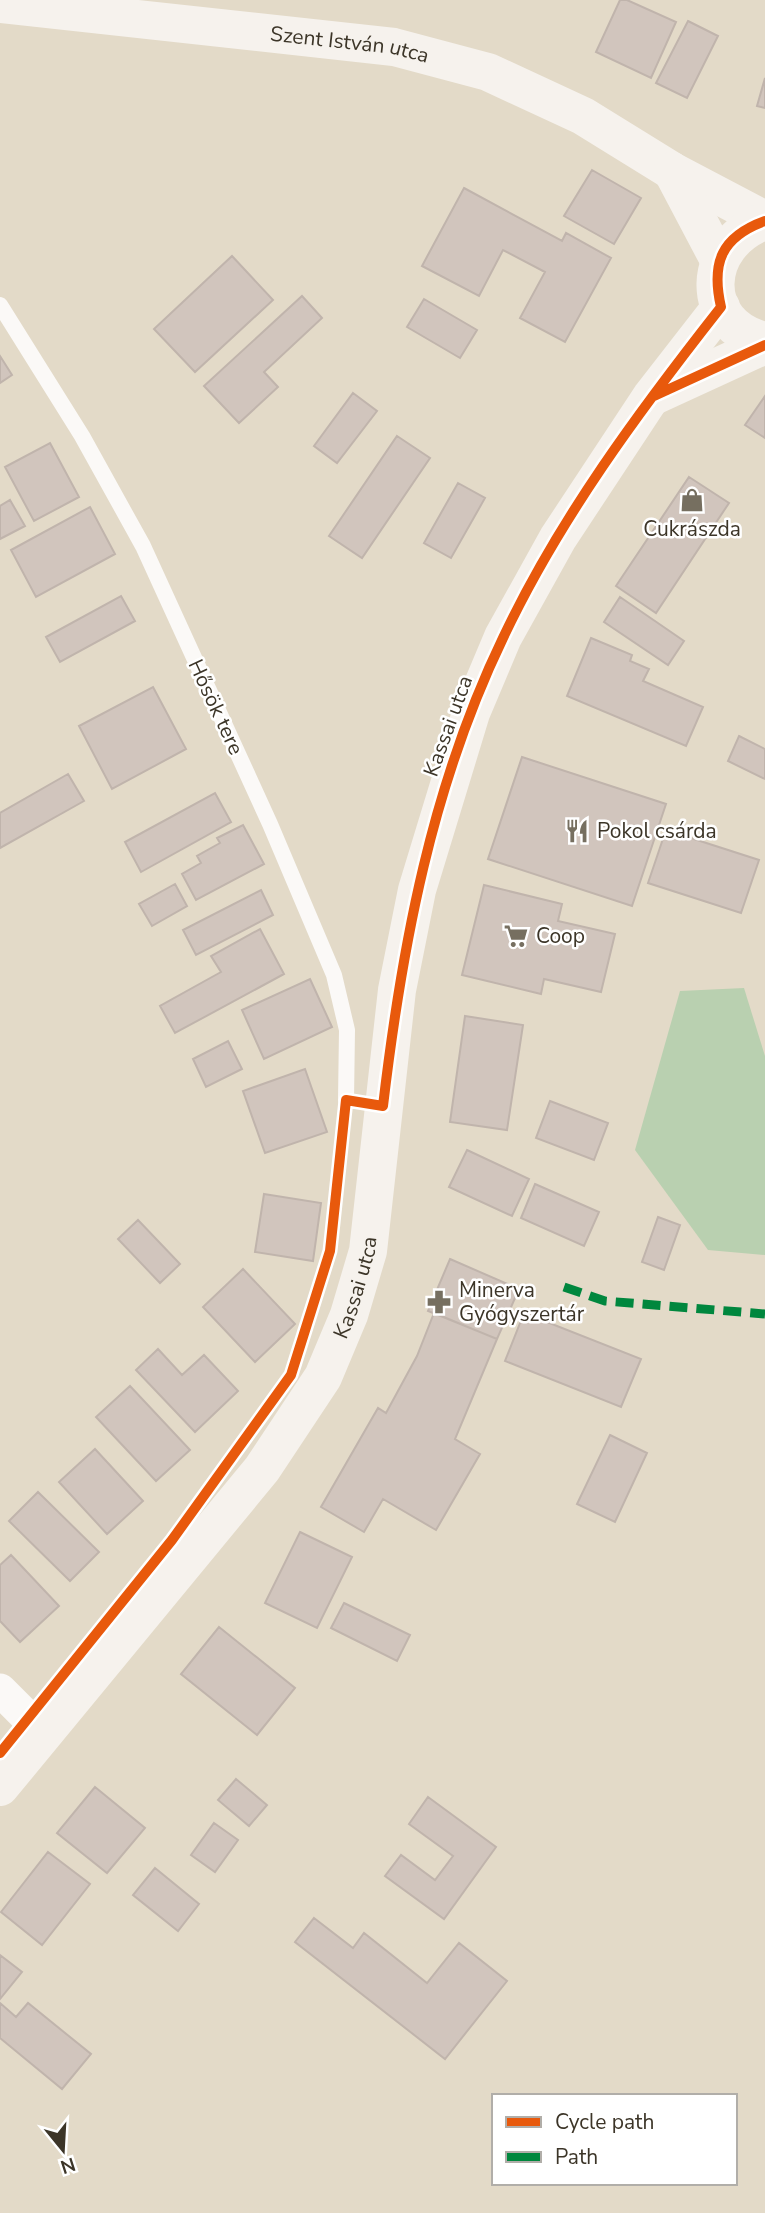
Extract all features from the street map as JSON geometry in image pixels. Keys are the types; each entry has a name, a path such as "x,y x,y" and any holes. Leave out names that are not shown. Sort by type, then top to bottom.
{"main road":[{"name":"Szent István utca","path":"0,4 394,47 488,72 583,116 672,170 765,220"},
{"path":"672,170 719,260"},
{"path":"765,220 746,228 729,242 719,260 715,281 721,307 733,325 765,343"},
{"name":"Kassai utca","path":"0,1787 262,1469 323,1377 349,1315 368,1251 397,990 417,890 471,713 503,637 558,538 651,397 721,307"},
{"path":"651,397 765,343"}],"street":[{"path":"0,1690 44,1734"}],"lane":[{"name":"Hősök tere","path":"0,305 82,436 143,546 270,824 334,975 347,1030 346,1100"}],"green space":[{"path":"744,988 765,1056 765,1255 708,1250 635,1150 680,991"}],"building":[{"path":"620,0 627,0 676,22 651,78 596,52"},
{"path":"688,21 718,36 687,98 656,83"},
{"path":"765,78 765,108 757,106"},
{"path":"592,170 641,198 614,244 564,216"},
{"path":"464,188 562,241 566,233 611,258 565,342 520,318 545,272 503,250 479,296 422,266"},
{"path":"232,256 273,300 195,372 154,329"},
{"path":"302,296 322,318 264,372 278,387 239,423 204,386"},
{"path":"424,299 477,330 460,358 407,327"},
{"path":"0,356 12,375 0,383"},
{"path":"353,393 377,411 337,463 314,446"},
{"path":"765,396 765,438 745,425"},
{"path":"397,436 430,458 362,558 329,536"},
{"path":"50,443 79,497 34,521 5,467"},
{"path":"689,477 729,503 656,613 616,586"},
{"path":"458,483 485,498 451,558 424,543"},
{"path":"10,500 25,526 0,539 0,506"},
{"path":"90,507 115,554 36,597 11,550"},
{"path":"121,596 135,621 60,662 46,637"},
{"path":"620,597 684,641 668,665 604,622"},
{"path":"591,638 632,655 630,661 649,669 643,681 703,707 686,746 567,696"},
{"path":"153,687 186,749 112,789 79,726"},
{"path":"739,736 765,749 765,779 728,761"},
{"name":"Pokol csárda","path":"522,757 666,804 632,906 488,859"},
{"path":"68,774 84,801 0,848 0,813"},
{"path":"215,793 231,822 141,872 125,842"},
{"path":"243,825 264,864 196,900 182,874 201,863 197,856 220,843 217,838"},
{"path":"666,830 759,860 741,913 648,883"},
{"path":"175,884 187,906 152,926 139,904"},
{"path":"484,885 562,904 558,921 615,934 601,992 544,979 541,994 462,975"},
{"path":"261,890 273,915 196,955 183,930"},
{"path":"260,929 284,974 175,1033 160,1006 221,972 211,956"},
{"path":"310,979 332,1027 264,1059 242,1010"},
{"path":"465,1016 523,1025 507,1130 450,1122"},
{"path":"228,1041 242,1069 206,1087 193,1059"},
{"path":"305,1069 327,1132 265,1153 243,1091"},
{"path":"550,1101 608,1123 594,1160 536,1138"},
{"path":"467,1150 529,1179 512,1216 449,1187"},
{"path":"535,1184 599,1212 584,1246 521,1218"},
{"path":"264,1194 321,1203 313,1261 255,1252"},
{"path":"658,1217 680,1225 664,1270 642,1262"},
{"path":"138,1220 180,1264 160,1283 118,1239"},
{"path":"450,1259 519,1289 497,1339 428,1311"},
{"path":"243,1269 295,1324 255,1362 203,1307"},
{"path":"434,1313 497,1339 455,1439 480,1454 436,1530 383,1499 364,1532 321,1507 378,1408 386,1413 417,1356"},
{"path":"524,1313 641,1359 621,1407 505,1361"},
{"path":"158,1349 182,1375 204,1355 238,1391 195,1432 136,1370"},
{"path":"130,1386 190,1450 156,1481 96,1417"},
{"path":"610,1435 647,1453 615,1522 577,1504"},
{"path":"95,1449 143,1501 107,1534 59,1482"},
{"path":"38,1492 99,1552 70,1581 9,1521"},
{"path":"300,1532 352,1557 317,1628 265,1603"},
{"path":"11,1555 59,1606 20,1642 0,1621 0,1565"},
{"path":"344,1603 410,1635 397,1661 331,1628"},
{"path":"219,1627 295,1688 257,1735 181,1674"},
{"path":"236,1779 267,1805 249,1826 218,1800"},
{"path":"95,1787 145,1828 107,1873 57,1833"},
{"path":"428,1797 496,1847 444,1919 385,1876 401,1855 435,1880 453,1856 409,1824"},
{"path":"214,1823 238,1840 215,1872 191,1855"},
{"path":"48,1852 90,1884 42,1945 1,1912"},
{"path":"155,1868 199,1904 178,1931 133,1895"},
{"path":"314,1918 353,1948 364,1933 427,1983 459,1943 507,1981 445,2059 295,1942"},
{"path":"0,1955 22,1972 0,1999"},
{"path":"0,2003 16,2017 28,2003 91,2054 62,2089 0,2038"}],"marked path":[{"path":"564,1287 605,1301 765,1314"}],"cycle path":[{"path":"0,1753 172,1540 291,1375 330,1251 346,1100 383,1106 400,986 424,867 457,750 478,694 525,594 575,508 631,426 721,307 717,277 723,253 738,235 765,221"},
{"path":"654,396 765,345"}],"place":[{"name":"Cukrászda","path":"692,500"},
{"name":"Pokol csárda","path":"577,831"},
{"name":"Coop","path":"516,936"},
{"name":"Minerva Gyógyszertár","path":"439,1302"}]}
